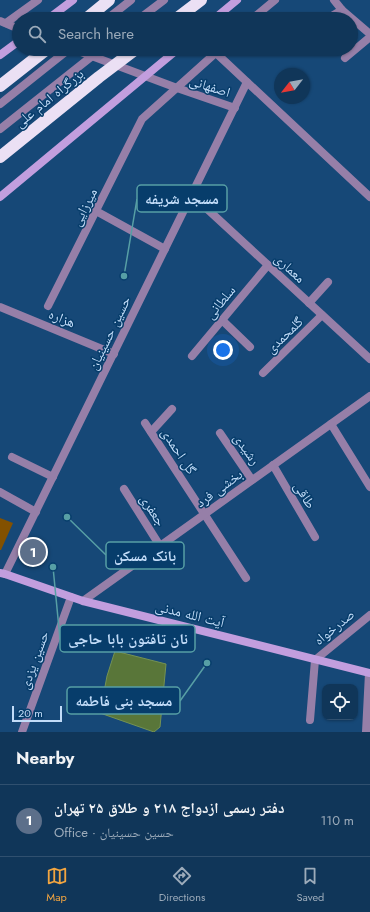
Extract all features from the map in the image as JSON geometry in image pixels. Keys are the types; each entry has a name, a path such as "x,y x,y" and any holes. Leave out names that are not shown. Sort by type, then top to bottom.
{"highway":[{"path":"94,12 109,0"},
{"path":"185,12 201,0"},
{"path":"0,86 38,56"},
{"name":"بزرگراه امام علی","path":"0,157 127,56"}],"main road":[{"path":"57,12 73,0"},
{"path":"222,12 237,0"},
{"path":"0,55 12,46"},
{"path":"0,197 170,56"},
{"name":"آیت الله مدنی","path":"2,572 83,601 370,673"}],"street":[{"path":"19,12 38,0"},
{"path":"116,12 131,0"},
{"path":"148,12 164,0"},
{"path":"260,12 275,0"},
{"path":"334,0 342,10 339,12"},
{"path":"3,22 12,16"},
{"path":"358,25 370,36 358,47"},
{"path":"0,104 61,56"},
{"path":"0,129 92,56"},
{"name":"اصفهانی","path":"92,56 235,108"},
{"path":"177,88 212,56"},
{"path":"223,56 247,82 370,197"},
{"name":"حسین حسینیان","path":"2,572 36,512 247,82"},
{"name":"میرزایی","path":"48,306 142,119 177,88"},
{"name":"معماری","path":"192,196 370,359"},
{"path":"96,211 165,249"},
{"name":"سلطانی","path":"192,356 268,265"},
{"path":"309,303 328,282"},
{"name":"هزاره","path":"0,307 114,354"},
{"name":"گلمحمدی","path":"264,373 322,316"},
{"path":"222,320 250,347"},
{"name":"بخشی فرد","path":"83,601 370,396"},
{"path":"151,432 172,409"},
{"name":"گل احمدی","path":"145,423 246,578"},
{"path":"330,424 370,487"},
{"name":"رشیدی","path":"220,433 252,480"},
{"path":"12,457 53,477"},
{"name":"طاقی","path":"273,465 315,537"},
{"name":"جعفری","path":"124,489 160,546"},
{"path":"0,492 36,512"},
{"name":"حسین یزدی","path":"22,732 71,597"},
{"name":"صدرخواه","path":"315,660 370,615"},
{"path":"310,720 315,660"},
{"path":"366,732 370,673"}],"shaded area":[{"path":"0,518 13,523 1,550 0,550"}],"building":[{"path":"115,651 166,664 160,727 154,732 100,713 107,676"}],"place":[{"name":"مسجد شریفه","path":"124,276"},
{"name":"بانک مسکن","path":"67,517"},
{"name":"دفتر رسمی ازدواج ۲۱۸ و طلاق ۲۵ تهران","path":"33,552"},
{"name":"نان تافتون بابا حاجی","path":"53,567"},
{"name":"مسجد بنی فاطمه","path":"207,663"}]}
